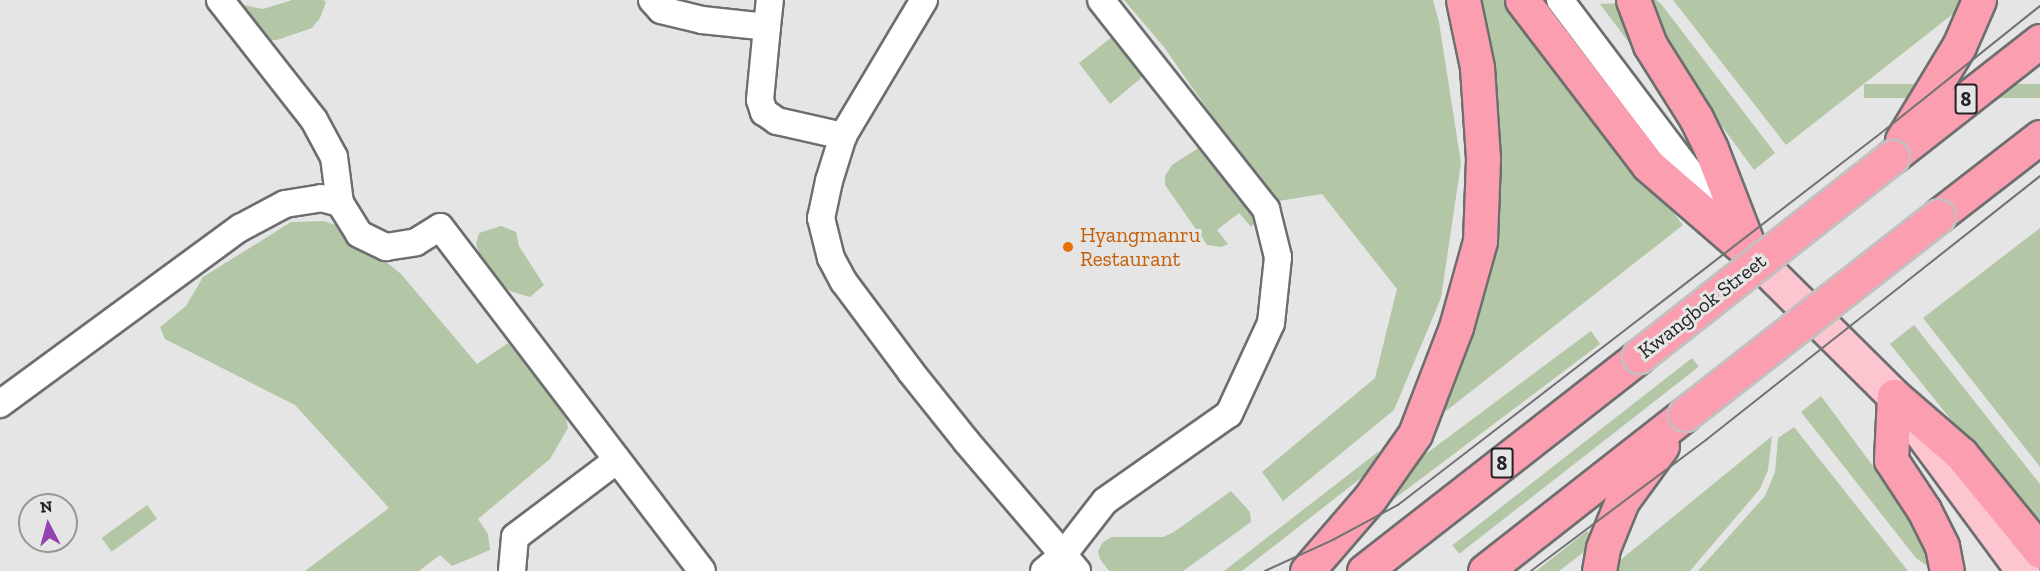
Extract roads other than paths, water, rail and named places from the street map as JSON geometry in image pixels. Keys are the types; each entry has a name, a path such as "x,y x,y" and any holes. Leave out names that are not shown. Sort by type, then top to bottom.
{"highway":[{"path":"1307,571 1370,498 1415,434 1456,327 1480,242 1483,158 1477,68 1463,0"},
{"path":"1522,0 1574,64 1648,165 1752,255"},
{"path":"1633,0 1650,45 1696,118 1711,149 1752,255"},
{"path":"1892,157 1959,46 1979,0"},
{"name":"Kwangbok Street","path":"1364,571 2040,41"},
{"path":"1485,571 2040,137"},
{"path":"1894,396 1961,454 2040,551"},
{"path":"1894,396 1891,460 1942,546 1947,571"},
{"path":"1599,571 1603,548 1622,501 1685,414"}],"main road":[{"path":"1752,255 1894,396 2023,571"}],"street":[{"path":"220,0 314,120 334,157 340,203 359,234 386,247 416,242 440,227 702,571"},
{"path":"652,0 662,10 702,20 767,27"},
{"path":"770,0 760,100 764,112 777,121 843,136"},
{"path":"924,0 843,136 828,181 821,219 835,266 844,282 1062,566 1105,501 1229,414 1271,323 1278,256 1266,209 1101,0"},
{"path":"1560,0 1752,255"},
{"path":"0,404 240,228 285,204 321,198 340,203"},
{"path":"512,571 515,537 617,460"}],"tram line":[{"path":"1265,571 1333,540 1398,505 1876,137 2040,6"},
{"path":"1531,571 1706,440 2040,176"}],"place":[{"name":"Hyangmanru Restaurant","path":"1068,247"}]}
